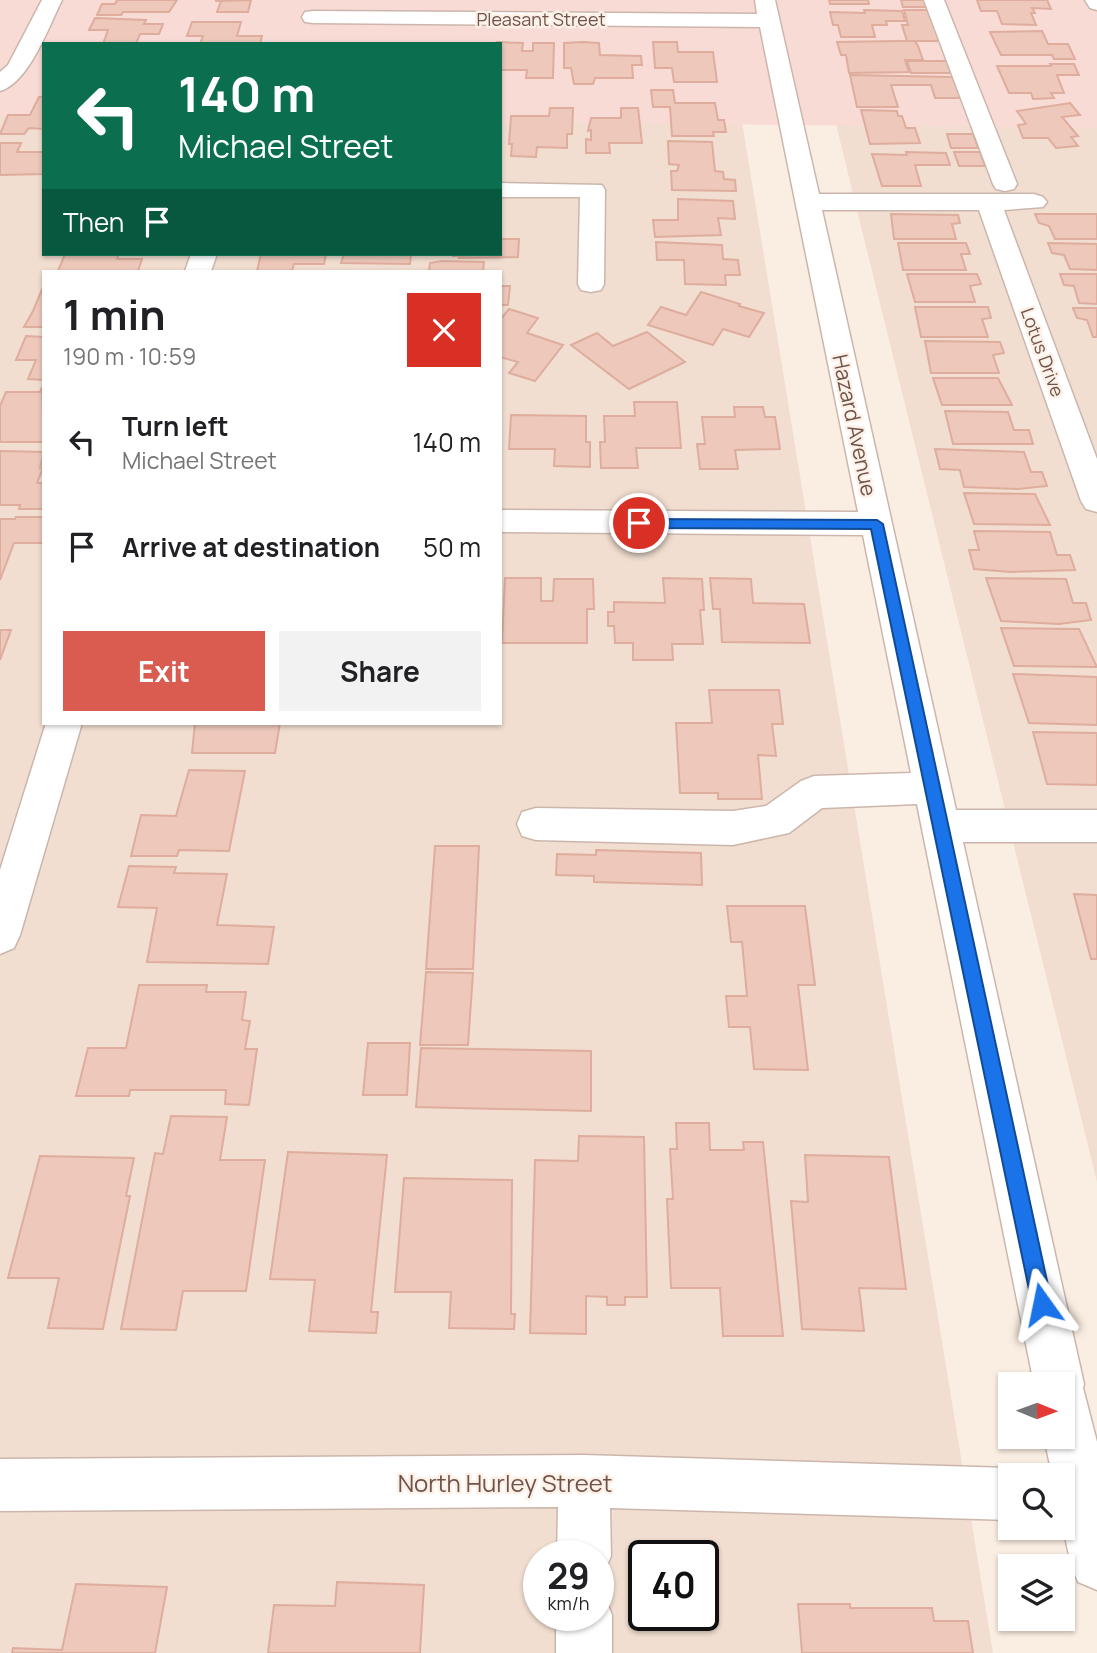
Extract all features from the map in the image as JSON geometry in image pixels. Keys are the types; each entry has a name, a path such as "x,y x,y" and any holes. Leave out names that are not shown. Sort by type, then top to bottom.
{"street":[{"path":"0,84 17,68 52,0"},
{"name":"Lotus Drive","path":"934,0 1097,501"},
{"path":"308,42 315,8"},
{"name":"Pleasant Street","path":"315,8 767,10"},
{"name":"Hazard Avenue","path":"767,10 1056,1372"},
{"path":"502,190 593,190 592,284"},
{"path":"808,202 997,193 1034,202"},
{"path":"502,521 877,524"},
{"path":"0,935 63,725"},
{"path":"536,824 733,828 775,821 814,792 933,788"},
{"path":"941,826 1097,826"},
{"path":"584,1480 584,1540"},
{"name":"North Hurley Street","path":"0,1485 584,1480 998,1494"},
{"path":"1075,1501 1097,1563"},
{"path":"584,1631 584,1653"}],"shaded area":[{"path":"0,0 722,0 993,1653 0,1653"},
{"path":"0,0 1097,0 1097,128 502,122 502,42 42,42 42,118 0,117"},
{"path":"806,0 1097,0 1097,1182 853,194"}],"building":[{"path":"117,0 177,0 169,12 97,15 102,4 115,4"},
{"path":"251,0 248,12 217,12 221,1 215,1"},
{"path":"829,0 868,0 869,4 830,4"},
{"path":"901,0 924,0 927,7 903,7"},
{"path":"977,0 1047,0 1051,9 1032,8 1035,13 1031,13 1036,25 1002,24 997,11 981,11"},
{"path":"864,10 902,11 905,21 886,21 887,25 872,25 875,37 841,37 838,25 833,25 830,12 865,13"},
{"path":"904,10 929,10 939,41 907,41 902,25 908,25"},
{"path":"95,18 146,20 144,24 163,24 159,34 140,34 137,42 104,42 108,30 89,30"},
{"path":"192,22 241,22 237,36 262,36 260,42 201,42 203,36 187,36"},
{"path":"1042,31 1048,44 1068,44 1075,59 1054,59 1052,55 1001,55 990,32"},
{"path":"915,41 923,60 905,60 909,72 849,73 846,55 841,55 837,42"},
{"path":"502,42 523,43 522,51 533,51 533,43 554,43 553,78 526,78 527,70 502,70"},
{"path":"653,42 677,42 678,52 713,52 717,82 674,82 672,68 655,68"},
{"path":"564,43 599,43 600,55 641,56 642,65 632,65 633,78 595,78 593,84 574,84 571,68 564,68"},
{"path":"907,61 948,61 952,73 911,73"},
{"path":"1050,64 1074,64 1079,75 1057,75 1064,93 1051,93 1054,98 1033,99 1031,93 1009,93 997,66 1051,66"},
{"path":"850,75 953,77 961,98 935,98 931,85 891,85 898,107 857,107"},
{"path":"651,90 673,90 675,103 715,103 718,120 724,120 726,132 713,132 714,136 672,136 670,107 653,107"},
{"path":"39,97 42,97 42,129 29,128 24,134 0,134 8,115 30,115"},
{"path":"1070,103 1080,115 1062,117 1078,136 1071,137 1078,146 1056,148 1048,138 1023,138 1018,125 1026,124 1017,111"},
{"path":"550,108 573,108 572,134 567,134 567,148 537,147 536,157 511,156 511,116 549,116"},
{"path":"621,108 638,108 642,143 609,143 610,153 586,153 586,139 591,140 591,130 588,131 591,118 621,118"},
{"path":"861,110 897,111 906,128 915,128 920,143 870,144"},
{"path":"947,134 973,134 978,148 951,148"},
{"path":"668,141 712,142 715,171 723,172 724,179 735,180 736,191 672,190 671,171 677,171 679,165 669,164"},
{"path":"0,143 21,143 17,152 42,152 42,174 0,175"},
{"path":"906,152 946,153 950,165 915,165 921,186 882,186 872,154 907,155"},
{"path":"954,152 980,152 985,166 959,166"},
{"path":"678,199 733,201 735,219 718,218 721,235 655,237 653,220 678,220"},
{"path":"891,214 958,215 960,223 952,224 956,239 894,239"},
{"path":"1035,214 1097,214 1097,239 1055,239 1049,226 1039,223"},
{"path":"502,239 519,239 518,257 459,258 502,256"},
{"path":"656,242 722,245 723,259 738,260 740,275 725,275 726,285 685,284 684,260 657,260"},
{"path":"898,243 966,243 970,254 961,254 966,270 903,270"},
{"path":"1048,243 1097,244 1097,270 1070,269 1064,255 1052,253"},
{"path":"64,256 142,259 138,270 58,270"},
{"path":"261,256 326,256 324,264 294,264 292,270 257,270"},
{"path":"343,256 411,256 410,264 341,263"},
{"path":"484,262 483,270 429,270 430,263"},
{"path":"907,274 977,274 981,284 970,286 975,302 915,302"},
{"path":"1060,274 1097,274 1097,304 1079,303 1074,286 1064,285"},
{"path":"502,286 510,286 508,305 502,305"},
{"path":"42,289 42,327 24,327"},
{"path":"701,292 764,313 749,337 723,329 713,345 648,325 661,307 686,315"},
{"path":"915,307 988,307 991,318 982,319 988,337 921,337"},
{"path":"1073,308 1097,308 1097,337 1093,337 1087,320 1077,318"},
{"path":"509,309 538,318 527,333 563,345 535,381 509,373 518,362 502,358 502,318"},
{"path":"647,332 685,362 629,389 571,345 597,333 613,346"},
{"path":"26,336 42,337 42,380 28,379 36,360 16,360"},
{"path":"925,341 1000,342 1004,353 993,355 999,373 931,373"},
{"path":"933,378 998,378 1012,405 942,405"},
{"path":"42,387 42,442 0,442 0,406 6,392 40,392"},
{"path":"634,402 677,402 681,448 636,448 638,468 601,468 600,442 605,442 604,416 635,416"},
{"path":"734,407 763,407 765,417 775,417 780,449 735,450 738,469 700,469 697,444 705,444 702,417 735,417"},
{"path":"945,411 1008,412 1014,430 1029,430 1033,444 953,444"},
{"path":"511,415 586,416 590,467 554,466 555,449 509,449"},
{"path":"935,449 1024,452 1031,472 1042,472 1047,486 1018,489 964,487 960,470 940,469"},
{"path":"0,451 42,452 42,470 37,483 42,483 42,509 19,509 20,505 0,505"},
{"path":"964,493 1035,494 1050,525 974,524"},
{"path":"42,517 42,543 14,543 0,580 0,519"},
{"path":"974,531 1050,532 1057,555 1070,555 1075,570 1011,572 974,569 969,550 979,550"},
{"path":"505,578 541,578 541,601 553,601 554,579 593,579 594,609 587,609 587,643 502,643"},
{"path":"663,578 702,579 704,610 700,610 703,644 672,644 673,660 633,660 633,643 615,643 614,626 608,626 608,612 614,612 614,602 665,603"},
{"path":"710,578 751,579 753,603 804,604 810,643 722,642 720,609 713,609"},
{"path":"986,578 1066,579 1073,603 1086,603 1091,620 1059,624 1001,621"},
{"path":"1001,628 1079,629 1097,667 1014,666"},
{"path":"0,630 11,630 0,660"},
{"path":"1013,674 1097,677 1097,725 1029,723"},
{"path":"709,690 779,690 783,724 772,724 776,756 758,755 762,799 718,799 718,793 680,793 676,723 712,723"},
{"path":"195,725 280,725 275,753 192,753"},
{"path":"1033,732 1097,733 1097,785 1047,784"},
{"path":"189,770 245,771 229,851 179,850 177,856 131,856 141,815 176,816"},
{"path":"435,846 479,846 473,969 426,969"},
{"path":"596,850 701,853 702,885 594,882 594,876 556,875 557,854 596,855"},
{"path":"129,866 176,867 174,873 227,874 217,925 274,927 268,964 147,962 157,908 118,907"},
{"path":"1074,894 1097,895 1097,959 1091,959"},
{"path":"727,906 805,906 815,985 798,985 808,1070 754,1069 750,1027 729,1027 726,996 747,996 742,942 731,942"},
{"path":"426,972 473,973 468,1045 420,1045"},
{"path":"139,985 207,985 206,992 246,992 242,1020 250,1021 245,1049 257,1049 249,1105 225,1104 226,1090 130,1090 129,1096 76,1096 88,1048 126,1048"},
{"path":"368,1043 410,1043 407,1095 363,1095"},
{"path":"421,1048 591,1051 591,1111 416,1107"},
{"path":"171,1116 227,1117 220,1160 265,1160 246,1291 183,1291 176,1330 121,1329 155,1153 163,1154"},
{"path":"676,1123 709,1123 710,1150 744,1150 743,1142 763,1142 783,1336 723,1336 720,1288 671,1288 667,1199 673,1199 670,1149 677,1149"},
{"path":"579,1136 644,1137 647,1297 625,1297 625,1305 607,1305 607,1297 586,1296 586,1334 530,1333 535,1160 578,1161"},
{"path":"288,1152 387,1155 371,1312 378,1312 376,1333 309,1331 315,1280 270,1279"},
{"path":"805,1155 889,1157 906,1289 859,1288 864,1331 802,1329 791,1201 808,1202"},
{"path":"40,1156 134,1158 126,1196 130,1196 103,1329 48,1328 59,1278 8,1278"},
{"path":"404,1178 512,1180 511,1314 515,1314 514,1329 449,1328 451,1292 395,1292"},
{"path":"337,1582 424,1585 420,1653 268,1653 274,1605 335,1606"},
{"path":"76,1584 167,1587 155,1653 12,1653 13,1648 62,1650"},
{"path":"798,1604 850,1604 850,1608 932,1608 934,1621 968,1621 973,1653 802,1653"}],"route":[{"path":"639,523 877,524 1042,1304"}]}
